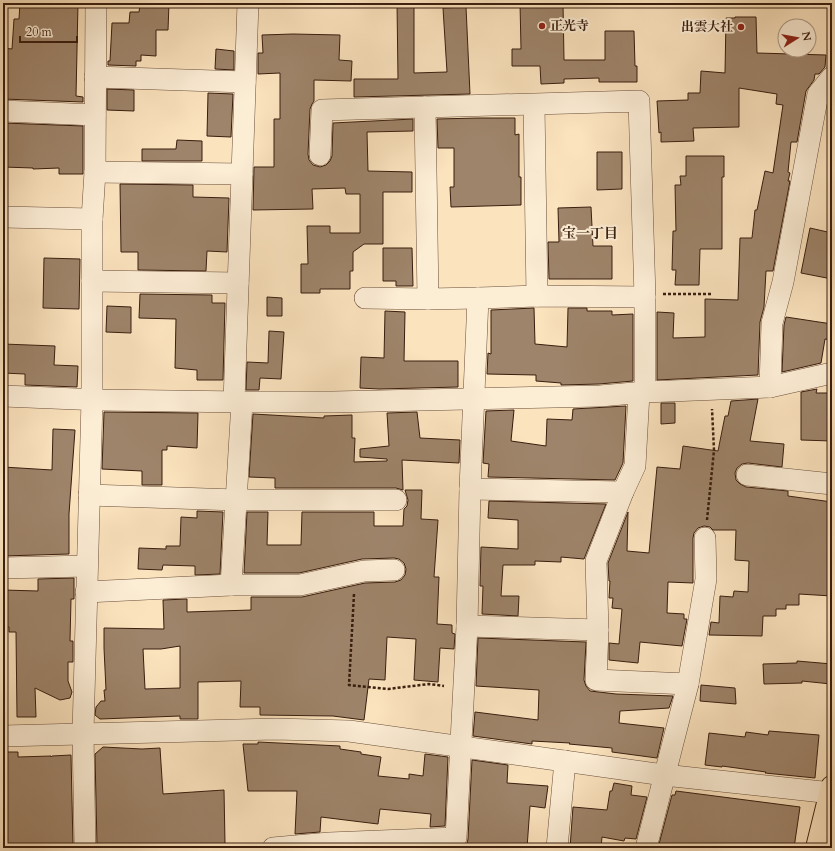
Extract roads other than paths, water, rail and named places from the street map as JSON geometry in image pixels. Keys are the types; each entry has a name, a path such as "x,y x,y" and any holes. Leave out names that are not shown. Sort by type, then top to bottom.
{"main road":[{"path":"817,848 832,791"}],"street":[{"path":"85,848 83,733 92,400 92,219 96,3"},
{"path":"231,585 236,500 238,283 248,3"},
{"path":"95,77 246,82"},
{"path":"770,387 772,323 784,282 818,94 832,77"},
{"path":"320,155 322,110 639,101 645,295 642,393 635,466 623,492 596,561 598,630 596,680 688,684"},
{"path":"534,105 537,296"},
{"path":"425,107 428,298"},
{"path":"3,111 95,115"},
{"path":"94,172 242,174"},
{"path":"3,217 92,219"},
{"path":"92,281 238,283"},
{"path":"365,298 478,298 645,295"},
{"path":"273,848 456,843 467,626 473,398 478,298"},
{"path":"3,396 92,400 238,402 600,396 770,387 832,373"},
{"path":"747,475 832,484"},
{"path":"470,488 623,492"},
{"path":"89,495 236,500 396,500"},
{"path":"646,848 688,684 706,579 705,538"},
{"path":"3,568 87,566"},
{"path":"86,592 231,585 300,585 364,571 394,570"},
{"path":"467,626 598,630"},
{"path":"3,736 276,729 349,731 461,748 664,775 832,791"},
{"path":"557,848 565,761"}],"place":[{"name":"正光寺","path":"542,26"},
{"name":"出雲大社","path":"741,27"}],"district":[{"name":"宝一丁目","path":"590,233"}]}
